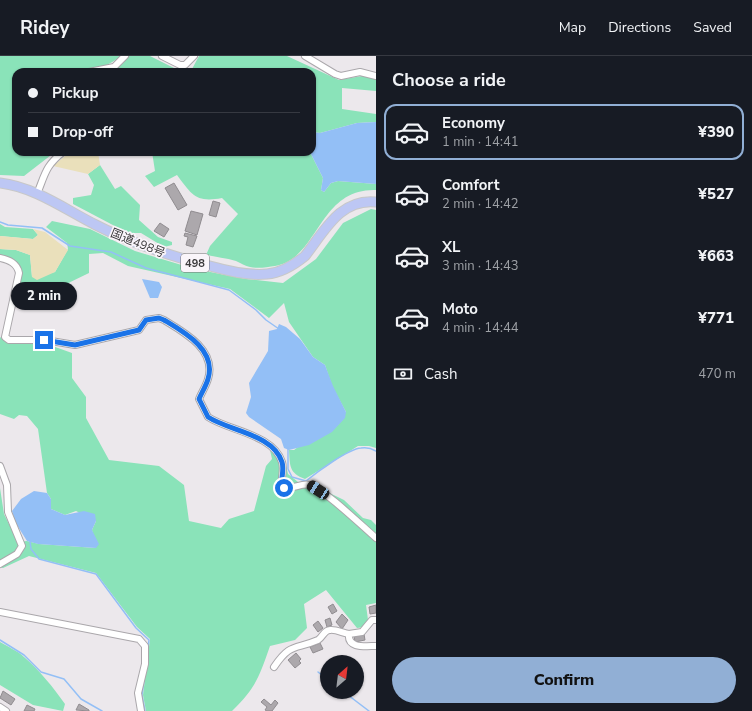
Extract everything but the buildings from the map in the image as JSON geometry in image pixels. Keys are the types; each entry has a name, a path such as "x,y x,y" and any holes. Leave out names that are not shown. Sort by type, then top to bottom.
{"highway":[{"name":"国道498号","path":"0,183 36,194 94,224 146,248 217,268 254,274 268,274 279,271 298,262 305,256 337,214 346,206 359,202 376,202"}],"street":[{"path":"109,68 114,67 126,56"},
{"path":"162,56 180,65 185,65 194,56"},
{"path":"305,56 341,76 360,72 376,76"},
{"path":"36,194 47,168 52,160 58,156"},
{"path":"0,258 13,262 18,267 19,273 5,337 9,340 44,340 75,345 139,330 146,320 159,318 164,320 193,339 208,359 210,366 208,378 199,399 208,417 251,434 277,452 282,463 281,484 284,488 302,484 311,486 326,496 376,538"},
{"path":"0,466 7,485 8,512 22,546 17,554 0,564"},
{"path":"0,612 139,639 145,646 145,664 138,693 141,711"},
{"path":"274,667 284,653 292,648 320,639 325,632 329,630 348,634 362,632 370,623 376,620"},
{"path":"348,634 351,643 357,646 376,646"},
{"path":"0,707 6,711"}],"green space":[{"path":"0,56 120,56 111,63 99,68 12,68 12,156 50,156 24,176 0,175"},
{"path":"128,56 150,56 174,68 117,68 124,62"},
{"path":"199,56 287,56 313,68 193,68"},
{"path":"316,69 339,80 362,76 376,79 376,91 342,88 342,109 376,114 376,122 357,123 320,133 316,132"},
{"path":"153,156 312,156 323,178 321,190 324,192 331,183 338,181 376,184 376,190 357,192 342,200 330,211 301,251 290,261 275,266 253,268 236,261 206,255 210,246 238,214 222,198 206,199 195,196 177,175 154,187 145,176 155,171"},
{"path":"100,165 115,189 121,186 140,205 139,220 158,237 172,242 172,245 164,247 141,233 128,233 73,204 73,198 91,195 94,185 88,174"},
{"path":"371,209 376,210 376,448 369,446 358,446 305,479 296,474 291,468 289,450 294,450 346,412 332,386 325,365 313,357 289,322 284,303 269,318 230,289 128,266 103,253 89,254 89,273 58,288 51,297 23,303 17,296 22,272 18,263 0,255 0,249 16,250 30,255 32,277 55,272 68,249 67,243 46,227 52,221 90,229 135,251 195,269 246,279 283,283 316,259 343,223"},
{"path":"0,224 5,227 33,229 38,235 33,239 0,236"},
{"path":"0,337 6,342 44,343 72,353 72,378 86,397 86,418 109,460 159,466 184,485 189,521 221,528 229,519 254,511 266,466 272,459 270,450 285,461 288,474 298,482 309,483 344,500 363,518 371,520 376,525 376,603 366,605 368,620 364,627 357,628 326,590 304,604 307,628 295,640 270,646 256,682 247,696 232,711 146,711 143,695 150,639 137,627 96,573 29,556 3,568 0,567 0,488 4,514 18,542 27,541 39,544 96,548 92,530 96,521 76,511 65,515 51,509 51,499 47,493 38,429 27,416 19,415 14,419 0,414"},
{"path":"0,642 22,655 41,674 65,704 63,711 33,705 0,685"}],"sand":[{"path":"65,156 99,156 100,165 88,174 53,166"},
{"path":"33,229 45,232 68,250 55,272 37,280 32,277 30,255 16,250 0,249 0,236 33,239 38,235"}],"water":[{"path":"376,122 376,184 338,181 331,183 324,192 321,190 323,178 312,156 316,156 316,132 320,133 357,123"},
{"path":"142,279 159,282 162,287 158,298 150,298"},
{"path":"279,324 286,327 300,339 313,357 325,365 333,386 346,412 345,418 332,432 309,445 289,450 284,448 281,439 249,417 246,413 251,397 249,383 268,351 269,331 277,329"},
{"path":"34,491 47,493 51,499 51,509 65,515 84,511 95,514 96,521 92,530 99,544 96,548 38,544 27,541 15,522 12,511 21,499"}],"waterway":[{"path":"0,222 8,225 42,228 70,246 111,252 146,268 229,290 279,329"},
{"path":"288,448 288,469 292,477 306,481 348,452 361,448 371,448 376,451"},
{"path":"30,541 31,549 39,559 96,574 136,628 149,640 148,647"},
{"path":"0,640 24,655 41,672 64,679 81,699 102,711"},
{"path":"144,681 142,695 145,711"},
{"path":"353,699 369,711"}],"route":[{"path":"44,340 75,345 139,330 146,320 159,318 164,320 193,339 208,359 210,366 208,378 199,399 208,417 251,434 277,452 282,463 281,484 284,488"}]}
